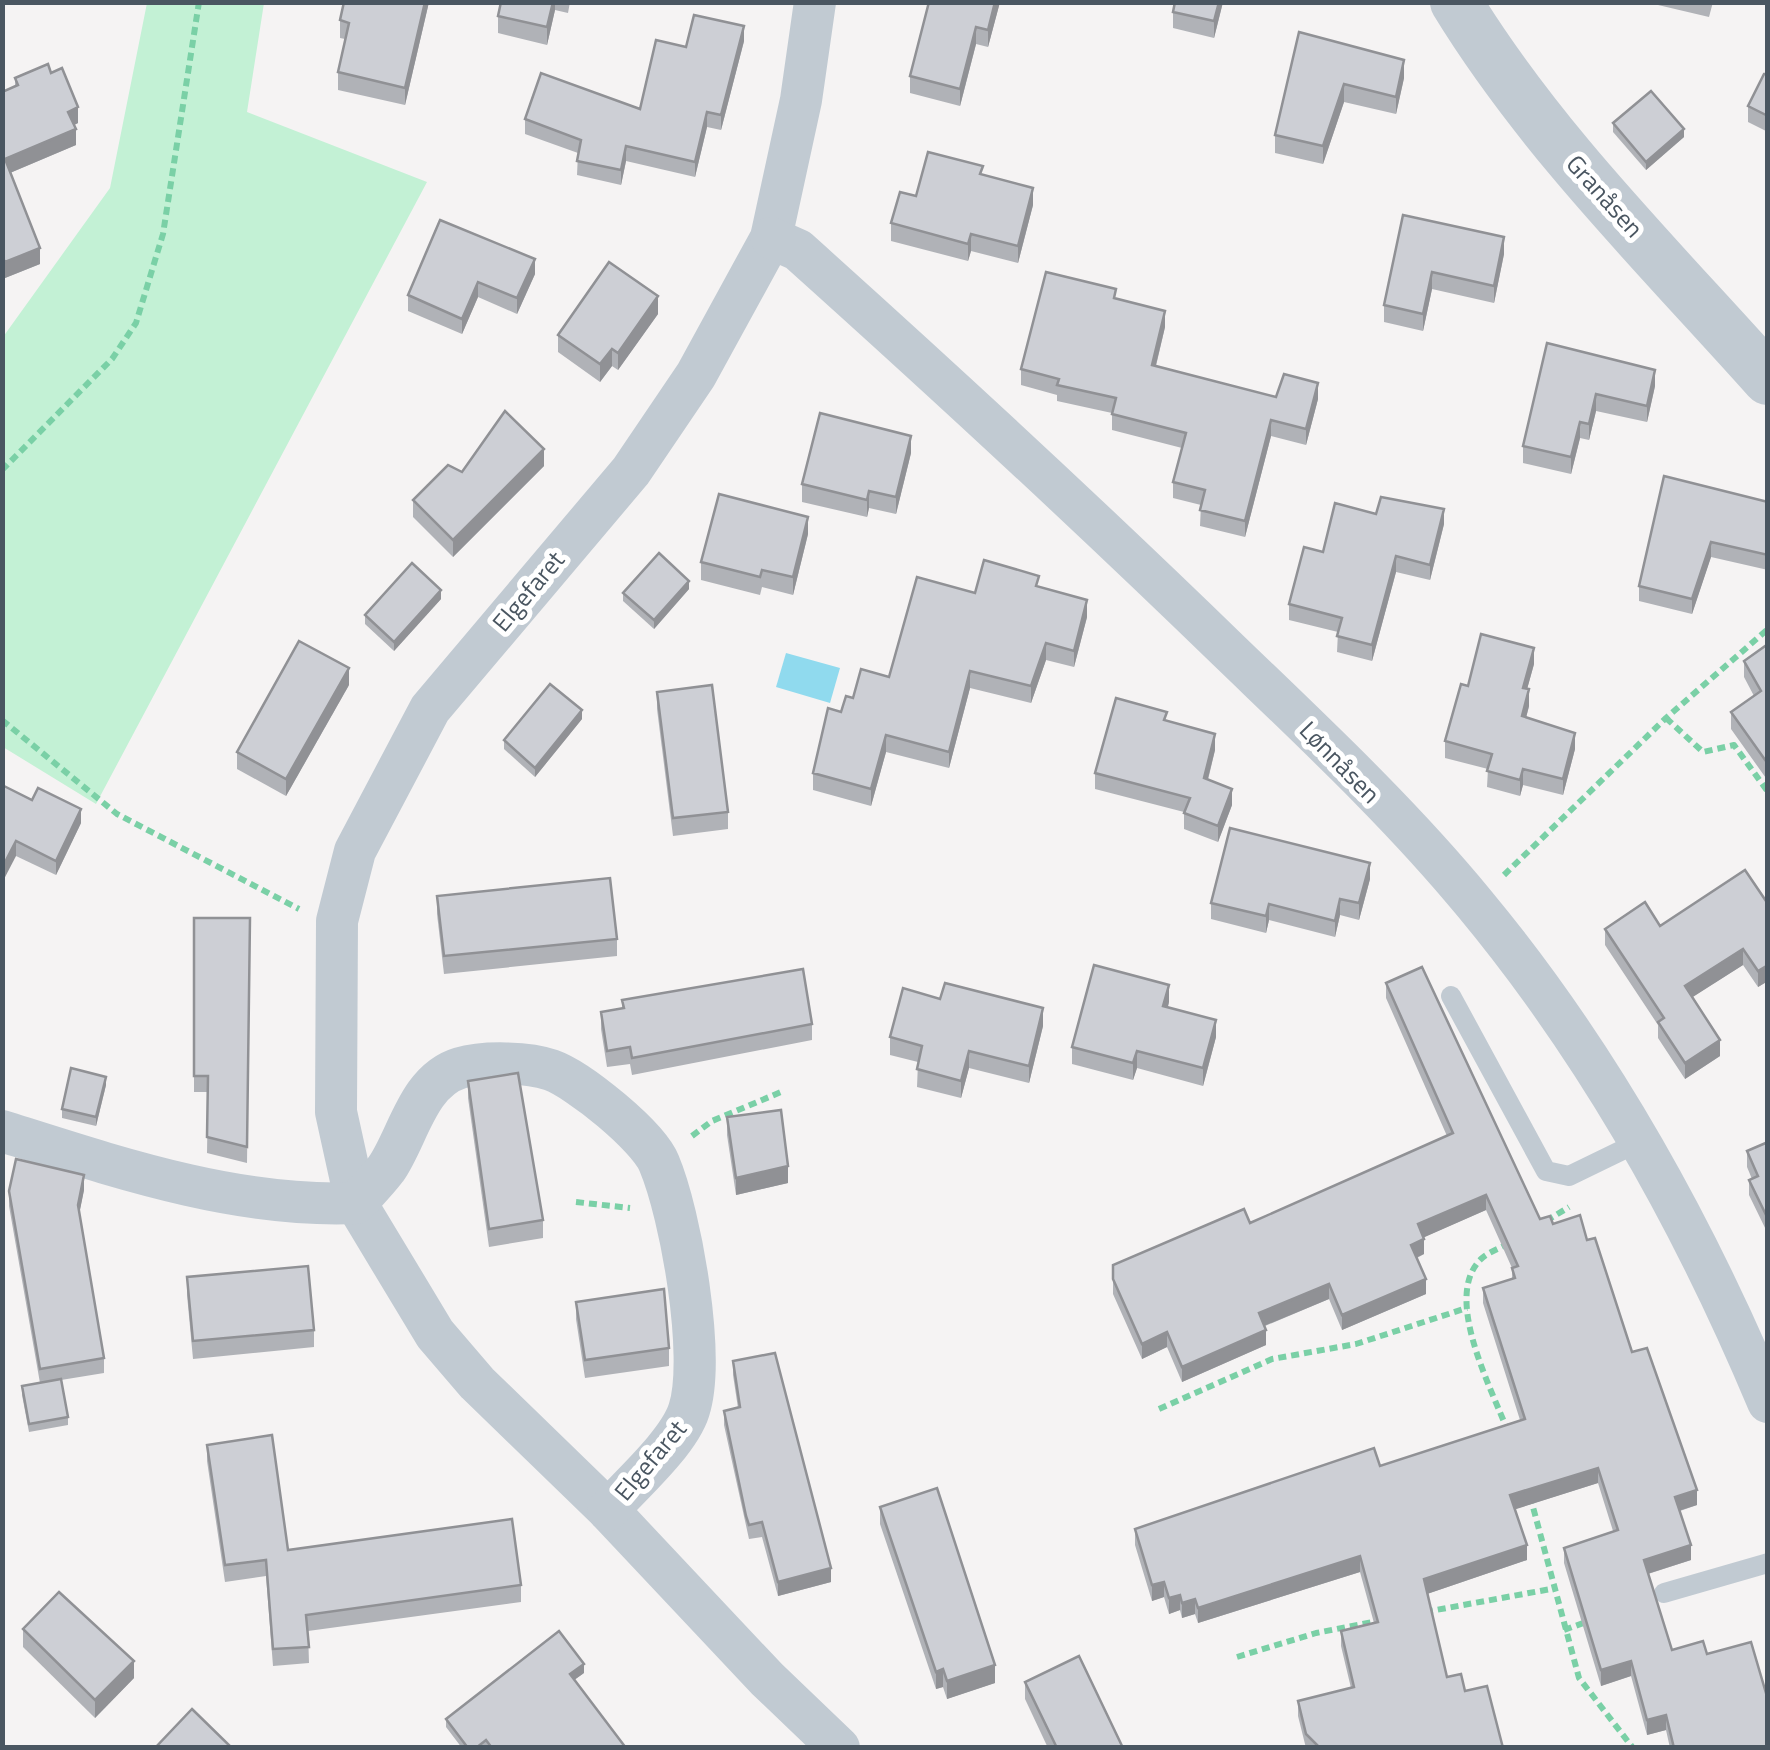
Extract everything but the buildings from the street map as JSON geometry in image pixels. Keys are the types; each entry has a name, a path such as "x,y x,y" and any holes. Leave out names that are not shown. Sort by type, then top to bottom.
{"street":[{"name":"Elgefaret","path":"815,2 801,100 770,238 696,375 631,471 430,709 356,852 337,921 336,1112 356,1203 434,1334 477,1383 608,1510 767,1679 839,1748"},
{"name":"Granåsen","path":"1456,2 1494,65 1557,143 1768,379"},
{"name":"Lønnåsen","path":"770,238 798,250 1101,526 1319,738 1474,904 1577,1045 1639,1142 1725,1300 1768,1402"},
{"path":"2,1132 159,1179 313,1205 356,1203 387,1166 418,1102 458,1068 504,1064 550,1070 628,1127 659,1160"},
{"name":"Elgefaret","path":"608,1510 657,1457 688,1413 695,1378 694,1339 659,1160"}],"lane":[{"path":"1451,996 1546,1171 1568,1176 1639,1142"},
{"path":"1664,1593 1768,1564"}],"path":[{"path":"2,470 112,360 136,323 163,234 198,2"},
{"path":"1474,904 1666,718 1768,629"},
{"path":"1666,718 1703,752 1734,745 1768,792"},
{"path":"2,720 117,814 306,913 337,921"},
{"path":"659,1160 712,1121 780,1092"},
{"path":"576,1202 671,1209"},
{"path":"1532,1230 1577,1202"},
{"path":"1512,1442 1472,1337 1464,1290 1480,1259 1515,1240"},
{"path":"1159,1409 1272,1358 1356,1344 1467,1308"},
{"path":"1526,1477 1551,1588 1579,1678 1633,1748"},
{"path":"1414,1614 1551,1588"},
{"path":"1238,1657 1316,1633 1394,1618"},
{"path":"1564,1630 1598,1618"}],"green space":[{"path":"147,3 264,3 247,112 427,182 96,804 3,747 3,337 110,188"}],"water":[{"path":"786,653 840,668 830,703 776,687"}]}
